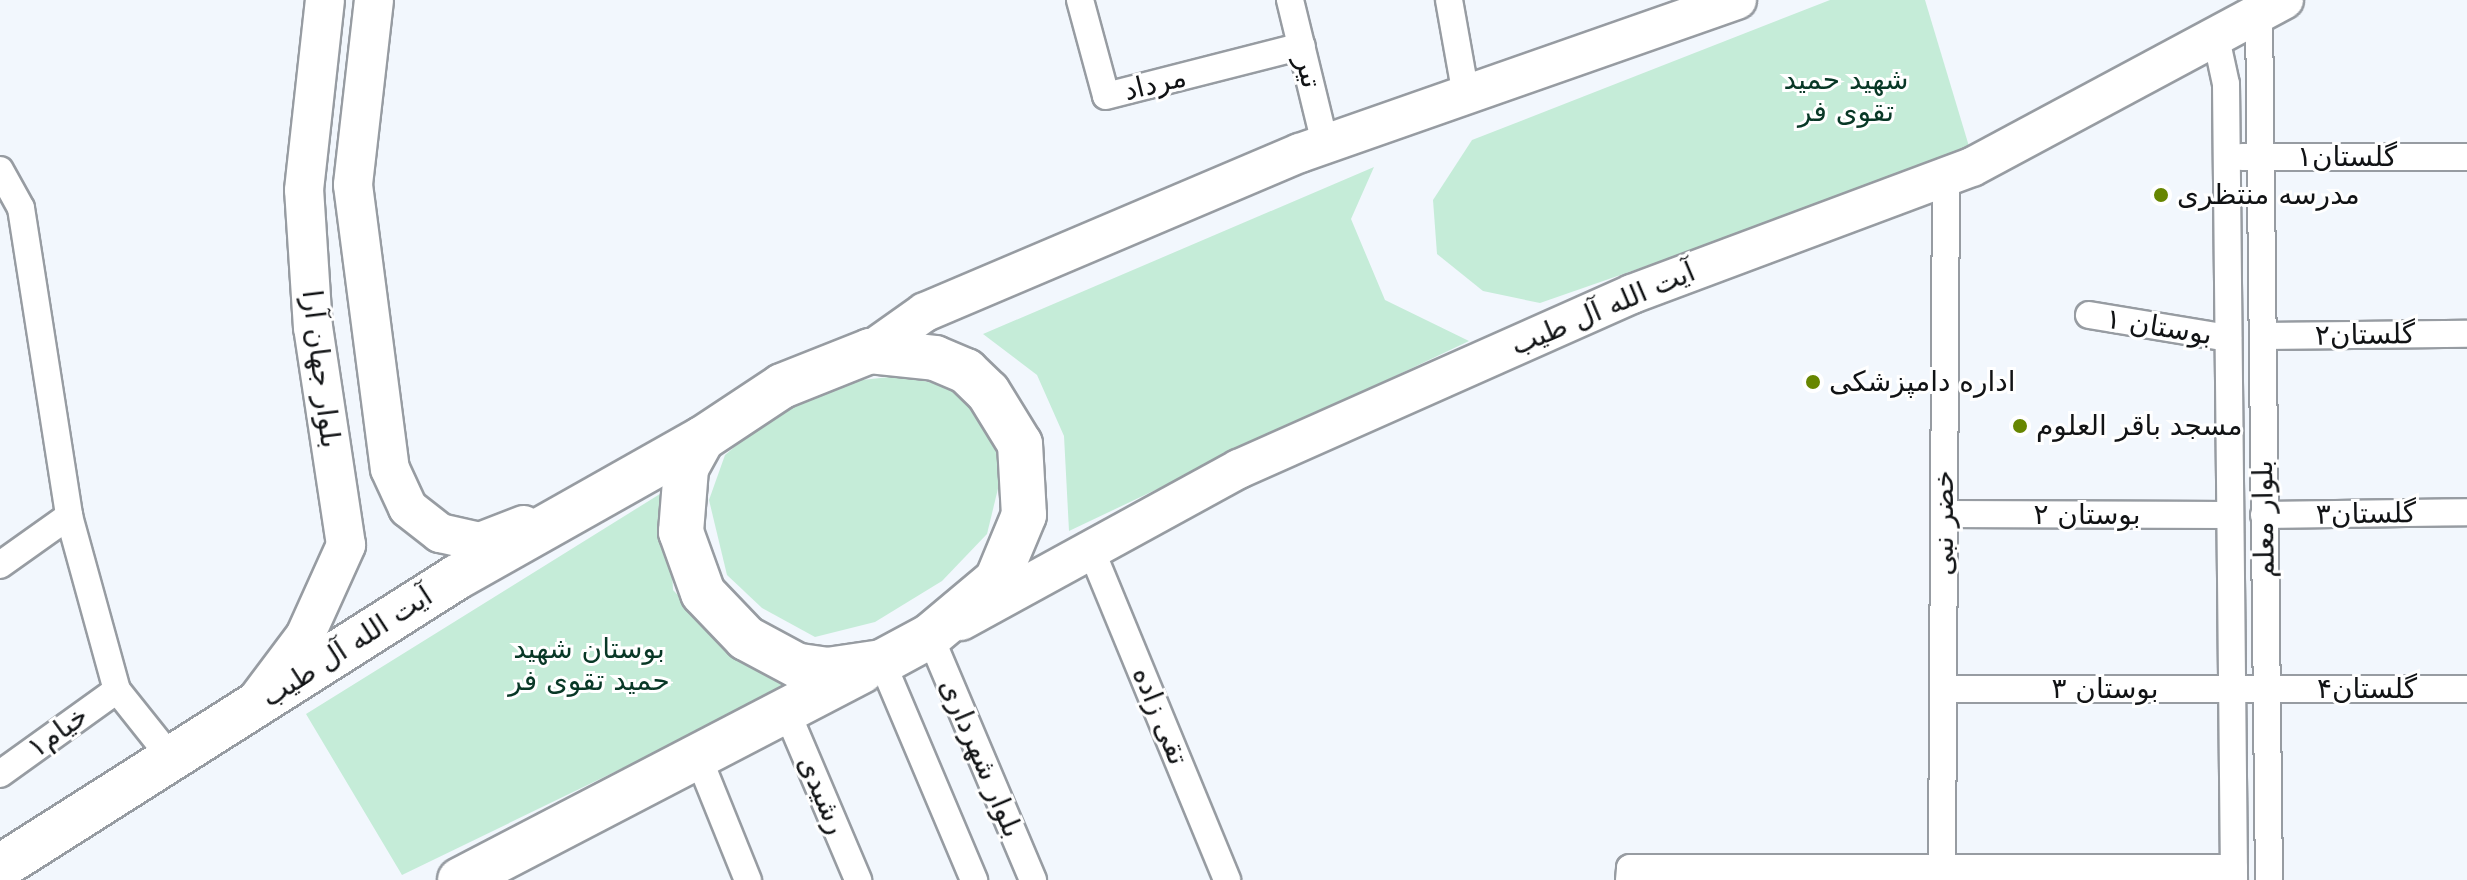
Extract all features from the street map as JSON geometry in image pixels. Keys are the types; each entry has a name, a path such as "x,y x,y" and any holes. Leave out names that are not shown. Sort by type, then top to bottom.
{"highway":[{"name":"آیت الله آل طیب","path":"0,867 571,508 702,439 813,369 870,351"},
{"path":"460,880 699,759 930,636 997,580 1011,554 1024,515 1020,444 1005,412 966,371 935,358 870,351"},
{"path":"702,439 686,468 681,532 703,593 721,618 798,666 828,670 882,662"}],"main road":[{"name":"بلوار جهان آرا","path":"249,710 305,636 346,545 313,328 304,190 325,0"},
{"name":"بلوار جهان آرا","path":"374,0 353,185 390,469 408,508 440,533 480,542 571,508"},
{"path":"870,351 925,312 1325,144 1737,0"},
{"name":"آیت الله آل طیب","path":"930,636 1092,552 1239,469 1632,294 1946,177 2271,7"}],"street":[{"name":"مرداد","path":"1080,0 1106,96 1302,46"},
{"name":"تیر","path":"1290,0 1325,144"},
{"path":"1449,0 1466,95"},
{"name":"بلوار معلم","path":"2269,880 2260,157 2271,7"},
{"name":"بلوار معلم","path":"2216,38 2226,84 2234,874"},
{"name":"گلستان۱","path":"2227,157 2467,157"},
{"path":"0,170 21,208 69,516 117,690 172,759"},
{"name":"خضر نبی","path":"1943,876 1946,177"},
{"name":"بوستان ۱","path":"2089,315 2228,338"},
{"name":"گلستان۲","path":"2263,336 2467,334"},
{"name":"گلستان۳","path":"2264,515 2467,512"},
{"name":"بوستان ۲","path":"1944,514 2230,515"},
{"path":"0,565 69,516"},
{"name":"تقی زاده","path":"1092,552 1227,880"},
{"name":"بلوار شهرداری","path":"930,636 1033,880"},
{"name":"بلوار شهرداری","path":"882,662 974,880"},
{"name":"بوستان ۳","path":"1943,689 2267,689"},
{"name":"گلستان۴","path":"2267,689 2467,689"},
{"name":"خیام۱","path":"0,774 117,690"},
{"name":"رشیدی","path":"786,710 858,880"},
{"path":"699,759 748,880"},
{"path":"1629,880 1630,868 1943,876 2234,874"}],"green space":[{"name":"شهید حمید تقوی فر","path":"1830,0 1925,0 1971,153 1540,303 1483,291 1437,254 1433,200 1472,140"},
{"path":"1374,167 1351,219 1385,300 1469,341 1069,531 1064,436 1037,375 983,334"},
{"path":"899,376 948,386 986,419 1002,472 987,534 942,581 875,622 815,637 762,608 727,575 709,500 725,455 780,408 843,382"},
{"name":"بوستان شهید حمید تقوی فر","path":"668,489 673,590 725,644 798,683 402,875 306,714"}],"place":[{"name":"مدرسه منتظری","path":"2161,195"},
{"name":"اداره دامپزشکی","path":"1813,382"},
{"name":"مسجد باقر العلوم","path":"2020,426"}]}
